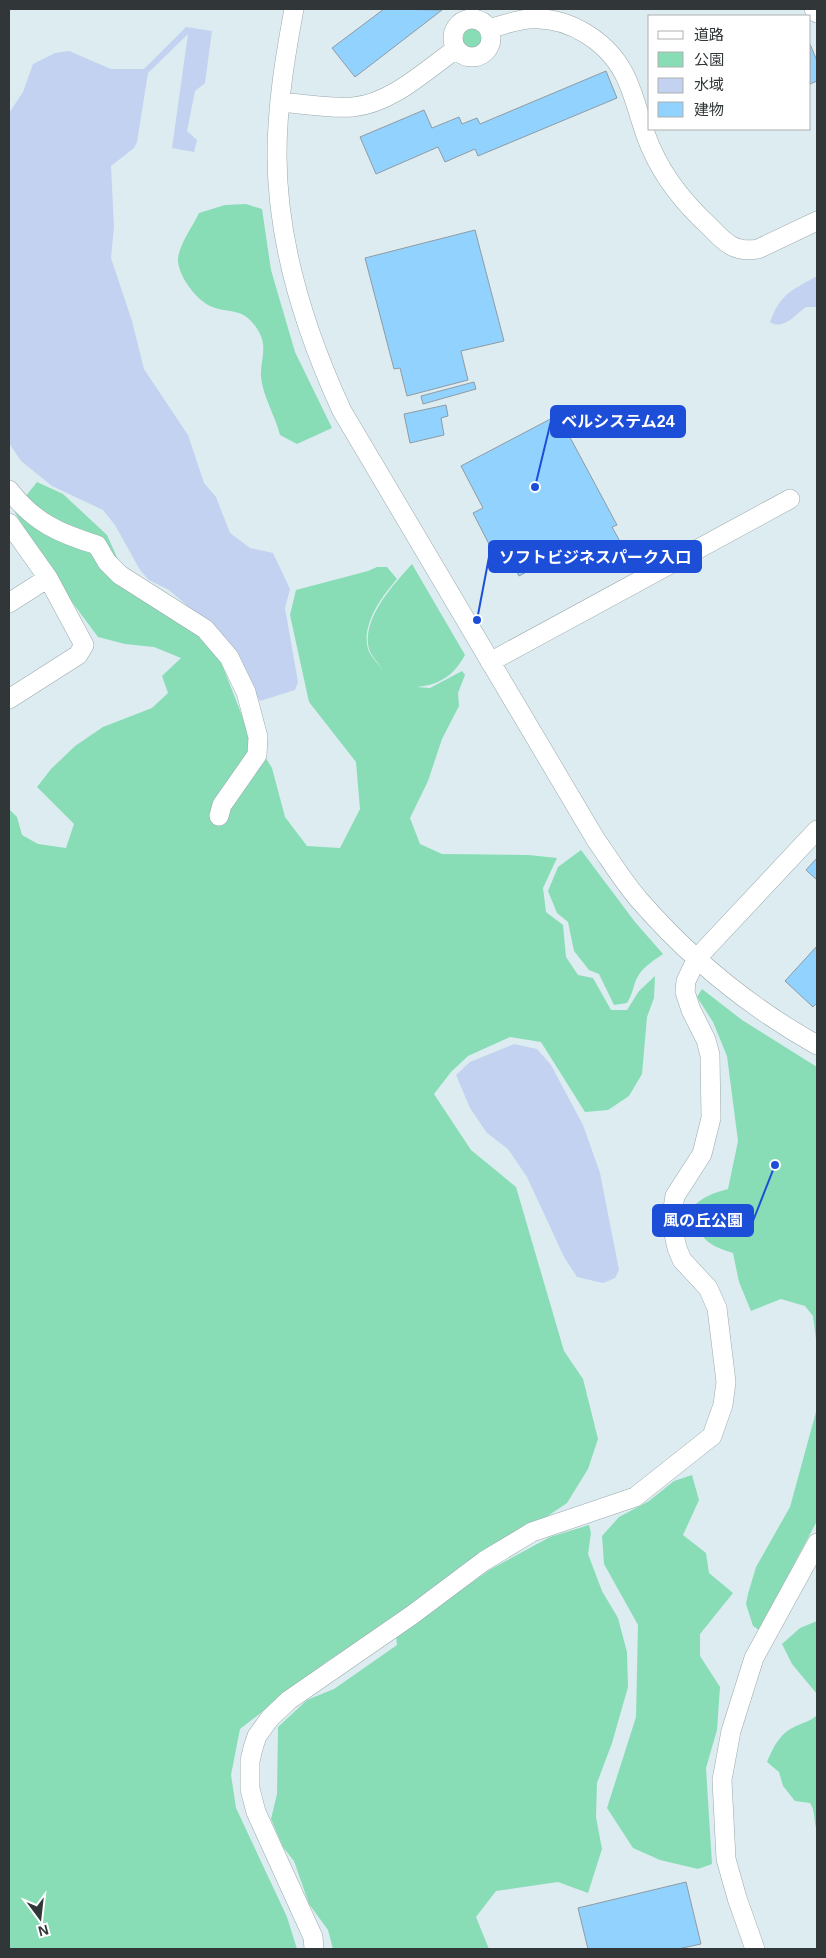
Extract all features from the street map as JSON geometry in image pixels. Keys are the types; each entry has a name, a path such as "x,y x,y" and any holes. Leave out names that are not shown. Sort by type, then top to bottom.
{"street":[{"path":"294,9 280,102 277,156 283,219 290,262 312,341 338,403 357,439 596,840 619,873 640,901 697,958 736,992 782,1026 817,1045"},
{"path":"814,9 817,13"},
{"path":"489,29 529,19 545,20 578,28 608,51 626,77 651,148 668,179 700,219 733,248 748,251 758,249 817,221"},
{"path":"475,20 482,22 489,29 491,42 483,54 468,58 456,49 453,35 461,22 475,20"},
{"path":"280,102 335,107 370,104 387,98 456,49"},
{"path":"9,490 38,520 60,533 97,545 107,562 120,575 205,629 229,657 246,692 258,737 257,755 222,805 219,816"},
{"path":"490,662 790,499"},
{"path":"9,523 48,578 82,640 83,648 78,656 9,699"},
{"path":"9,603 48,578"},
{"path":"314,1949 313,1937 256,1812 250,1789 250,1762 253,1748 257,1736 270,1718 289,1700 412,1615 484,1561 532,1532 634,1497 712,1436 723,1405 726,1382 717,1308 708,1288 682,1260 677,1248 671,1220 675,1196 702,1154 711,1118 710,1055 706,1040 691,1010 685,992 686,981 697,958 817,830"},
{"path":"755,1949 726,1860 722,1780 731,1731 754,1658 817,1543"}],"green space":[{"path":"472,28 480,31 483,39 480,47 472,50 464,47 461,39 464,31"},
{"path":"246,204 262,209 271,270 295,352 332,428 297,444 280,435 264,392 261,377 263,344 259,332 253,323 242,314 208,305 197,297 183,278 178,264 181,246 199,213 225,205"},
{"path":"37,482 63,494 107,535 132,591 184,623 218,654 246,726 272,768 285,817 307,846 340,848 360,809 356,762 309,702 290,615 296,590 377,567 387,567 397,579 379,602 367,630 369,652 382,669 369,649 370,626 374,614 388,592 412,564 465,655 446,678 433,684 417,687 430,688 462,671 465,675 458,693 459,706 442,739 428,781 410,818 420,844 442,854 529,855 557,858 543,888 546,912 563,925 566,957 578,975 593,978 611,1010 627,1010 639,991 655,976 654,998 647,1017 642,1074 629,1096 608,1110 585,1112 541,1042 510,1037 468,1056 451,1072 434,1094 471,1150 516,1187 564,1351 583,1379 598,1439 588,1469 567,1503 398,1617 329,1660 240,1729 231,1775 236,1808 287,1917 297,1949 9,1949 9,809 17,817 22,835 38,844 66,848 74,824 37,787 51,769 75,746 103,727 152,708 168,693 162,676 181,658 154,647 125,644 98,637 55,579 14,511"},
{"path":"581,850 635,922 663,954 641,972 627,1003 614,1005 599,974 589,970 574,951 568,922 557,913 548,891 558,867"},
{"path":"702,989 742,1020 817,1067 817,1347 813,1316 805,1306 781,1299 751,1311 739,1282 733,1253 709,1243 701,1233 695,1218 692,1208 699,1201 728,1189 738,1141 727,1056 713,1022 697,997"},
{"path":"817,1355 817,1521 759,1630 753,1626 746,1604 748,1594 756,1567 790,1507 816,1412"},
{"path":"692,1475 699,1500 683,1535 706,1553 709,1573 733,1593 700,1634 700,1656 720,1687 717,1730 706,1768 712,1864 698,1869 660,1860 633,1848 607,1808 636,1717 638,1625 604,1564 602,1536 619,1517 649,1501 674,1481"},
{"path":"589,1525 591,1533 588,1554 602,1591 618,1618 627,1652 628,1687 612,1743 597,1783 596,1817 602,1849 588,1893 558,1882 496,1891 476,1917 489,1949 333,1949 328,1930 309,1904 294,1861 283,1847 271,1819 277,1794 278,1727 307,1700 334,1689 397,1645 396,1636 491,1569 550,1537"},
{"path":"817,1621 817,1694 792,1664 782,1644 800,1628"},
{"path":"817,1715 817,1831 810,1803 795,1801 783,1786 779,1772 767,1762 775,1746 786,1732"}],"water":[{"path":"186,27 212,31 205,83 195,91 187,131 197,140 194,152 172,148 188,34 148,73 137,142 134,148 111,166 114,227 111,258 132,321 144,369 188,435 204,483 216,497 230,533 250,548 273,553 290,589 285,608 298,682 295,690 260,701 204,620 169,590 149,580 140,570 115,525 103,510 52,486 21,461 9,443 9,113 23,92 33,64 55,53 69,51 111,69 144,69"},
{"path":"817,276 817,307 806,307 784,323 775,324 770,322 778,305 788,294"},
{"path":"514,1044 537,1049 551,1065 583,1125 600,1173 619,1270 615,1278 603,1283 577,1277 564,1257 527,1177 508,1149 487,1133 470,1108 456,1075 470,1062"}],"building":[{"path":"384,9 442,10 355,77 332,48"},
{"path":"811,46 817,61 817,81 811,84"},
{"path":"606,71 617,98 478,156 475,149 445,162 438,147 376,174 360,137 424,110 432,128 459,117 462,124 477,118 480,124"},
{"path":"475,230 504,341 461,351 468,380 407,396 400,368 394,369 365,258"},
{"path":"474,382 476,389 423,404 421,396"},
{"path":"446,405 448,416 441,418 444,435 410,443 404,414"},
{"path":"558,415 617,525 612,527 627,554 599,569 585,541 519,576 501,542 491,548 473,513 483,508 461,466"},
{"path":"817,858 817,880 806,870"},
{"path":"817,946 817,1003 813,1007 785,981"},
{"path":"686,1882 701,1944 678,1949 588,1949 578,1908"}],"place":[{"name":"ベルシステム24","path":"535,487"},
{"name":"ソフトビジネスパーク入口","path":"477,620"},
{"name":"風の丘公園","path":"775,1165"}]}
